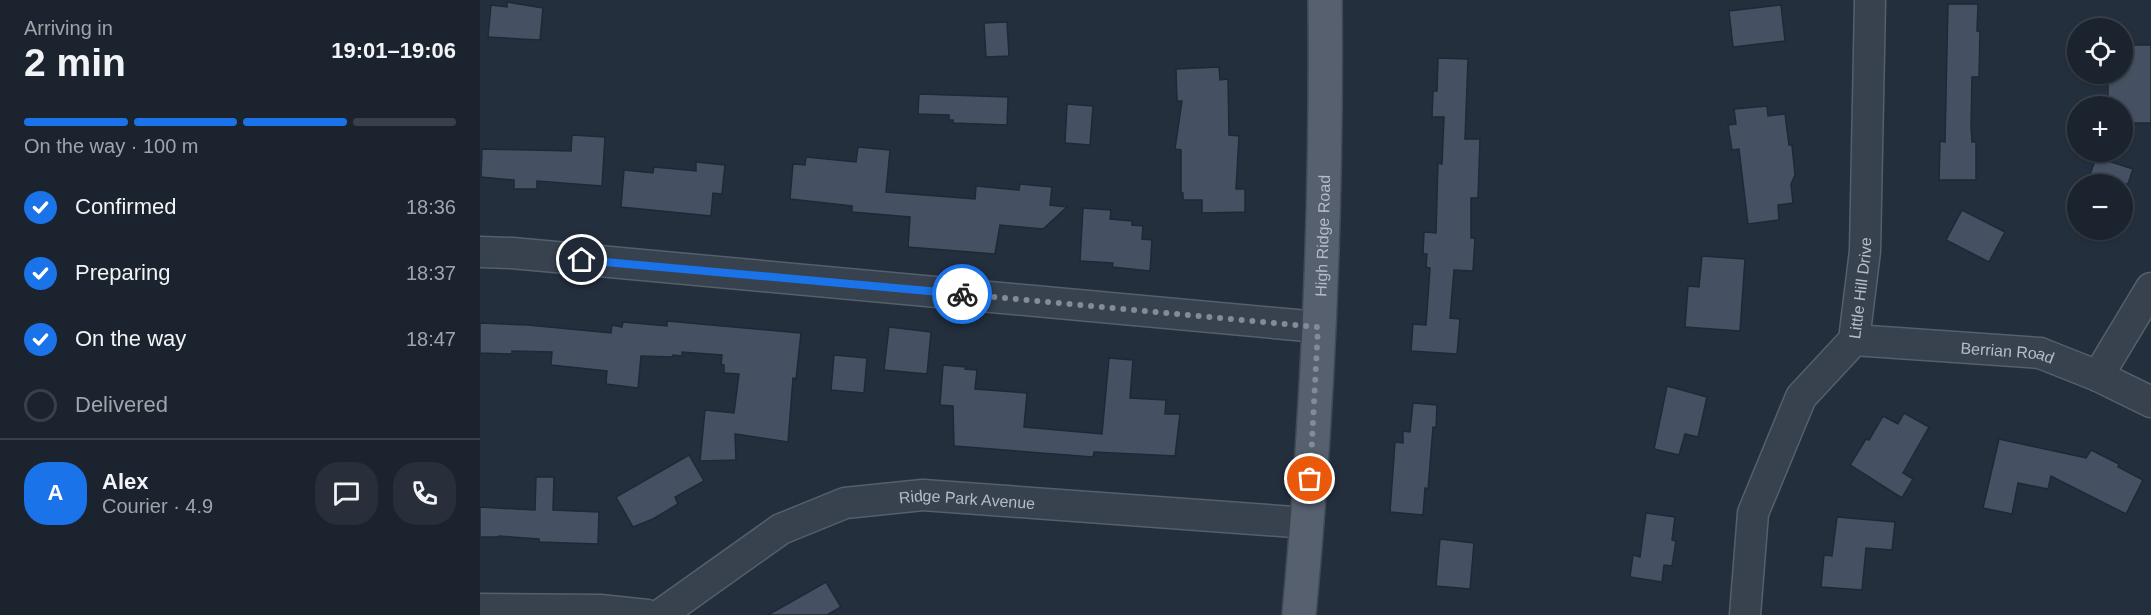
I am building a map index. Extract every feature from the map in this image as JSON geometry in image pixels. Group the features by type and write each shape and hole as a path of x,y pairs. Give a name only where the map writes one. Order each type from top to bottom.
{"main road":[{"name":"High Ridge Road","path":"1299,615 1308,523 1318,327 1326,95 1326,0"}],"street":[{"name":"Little Hill Drive","path":"1745,615 1753,513 1801,397 1854,340 1865,251 1870,0"},
{"path":"480,252 512,253 1318,327"},
{"path":"2098,376 2151,288"},
{"name":"Berrian Road","path":"1854,340 2040,353 2098,376 2151,402"},
{"name":"Ridge Park Avenue","path":"660,615 781,529 844,503 923,495 1308,523"},
{"path":"480,609 600,610 647,615"}],"building":[{"path":"507,2 543,8 540,40 488,37 491,5 507,7"},
{"path":"1948,4 1978,4 1979,77 1972,77 1971,126 1972,142 1976,142 1976,180 1939,180 1940,141 1945,142"},
{"path":"1781,5 1785,41 1733,47 1729,11"},
{"path":"1007,22 1009,56 986,57 984,23"},
{"path":"2133,45 2151,45 2151,123 2133,123 2133,96 2108,96 2108,84 2133,84"},
{"path":"1438,58 1468,59 1465,139 1480,139 1478,198 1471,198 1471,238 1475,238 1473,271 1454,270 1450,318 1460,319 1457,354 1411,351 1413,324 1426,325 1430,268 1426,267 1427,254 1423,254 1424,232 1436,233 1438,163 1442,164 1444,117 1432,117 1433,91 1437,91"},
{"path":"1219,67 1220,80 1228,79 1229,135 1239,136 1236,189 1245,189 1245,212 1202,213 1202,200 1183,200 1183,193 1181,193 1181,150 1175,149 1182,101 1177,101 1176,69"},
{"path":"919,94 1008,97 1007,125 953,123 953,120 949,120 949,115 918,114"},
{"path":"1067,104 1093,106 1090,145 1065,143"},
{"path":"1767,106 1768,116 1785,114 1789,145 1792,145 1795,175 1791,184 1793,203 1778,205 1779,220 1748,224 1739,149 1732,150 1728,125 1736,124 1734,109"},
{"path":"572,135 605,137 602,186 537,181 537,189 514,189 514,180 481,177 482,149 571,151"},
{"path":"858,147 890,150 886,192 975,199 976,186 1019,190 1020,184 1052,187 1050,205 1067,207 1043,229 1000,225 995,254 908,247 910,217 852,212 852,206 790,199 793,164 805,165 806,157 856,162"},
{"path":"696,162 725,165 722,194 713,193 711,216 621,207 624,170 653,173 654,167 696,171"},
{"path":"2094,162 2111,162 2133,169 2131,174 2090,174"},
{"path":"1083,208 1111,210 1110,219 1132,221 1132,225 1143,226 1142,239 1152,240 1150,271 1112,267 1113,263 1080,261"},
{"path":"1962,210 2005,232 1989,262 1946,240"},
{"path":"1702,256 1745,259 1740,331 1685,327 1688,286 1699,287"},
{"path":"667,321 801,333 796,379 793,378 788,442 735,434 736,460 700,461 705,410 734,413 739,374 724,373 724,365 721,364 722,355 682,352 682,356 673,355 673,357 641,356 638,388 606,384 607,371 551,365 552,352 480,353 480,323 611,333 612,325 622,327 623,322 667,326"},
{"path":"889,327 931,332 927,374 884,370"},
{"path":"834,355 867,358 864,393 831,390"},
{"path":"1109,358 1133,360 1130,398 1166,400 1165,414 1180,414 1175,456 1094,452 1093,457 954,446 953,406 940,405 943,365 977,370 975,389 1027,393 1024,427 1102,434"},
{"path":"1667,386 1707,397 1698,437 1685,434 1679,455 1654,449"},
{"path":"1413,403 1437,405 1436,428 1433,427 1428,489 1425,488 1423,515 1390,512 1395,442 1403,443 1403,431 1410,432"},
{"path":"1904,413 1929,427 1903,473 1913,479 1902,498 1850,465 1883,416 1898,424"},
{"path":"1999,439 2086,458 2091,450 2119,464 2118,467 2143,480 2126,514 2051,476 2048,489 2018,483 2012,514 1983,508"},
{"path":"689,455 704,481 675,497 678,504 653,519 633,527 616,497"},
{"path":"536,477 554,477 553,510 599,512 598,544 539,542 539,539 499,536 480,537 480,507 535,510"},
{"path":"1646,513 1675,517 1672,540 1676,541 1672,566 1664,565 1662,582 1630,577 1633,555 1640,557"},
{"path":"1837,517 1895,522 1892,550 1866,548 1862,590 1821,587 1824,555 1832,556"},
{"path":"1440,539 1474,543 1470,589 1436,586"},
{"path":"826,582 841,607 827,615 768,615"}],"way so far":[{"path":"962,294 1318,327 1310,479"}],"route":[{"path":"582,260 962,294"}]}
